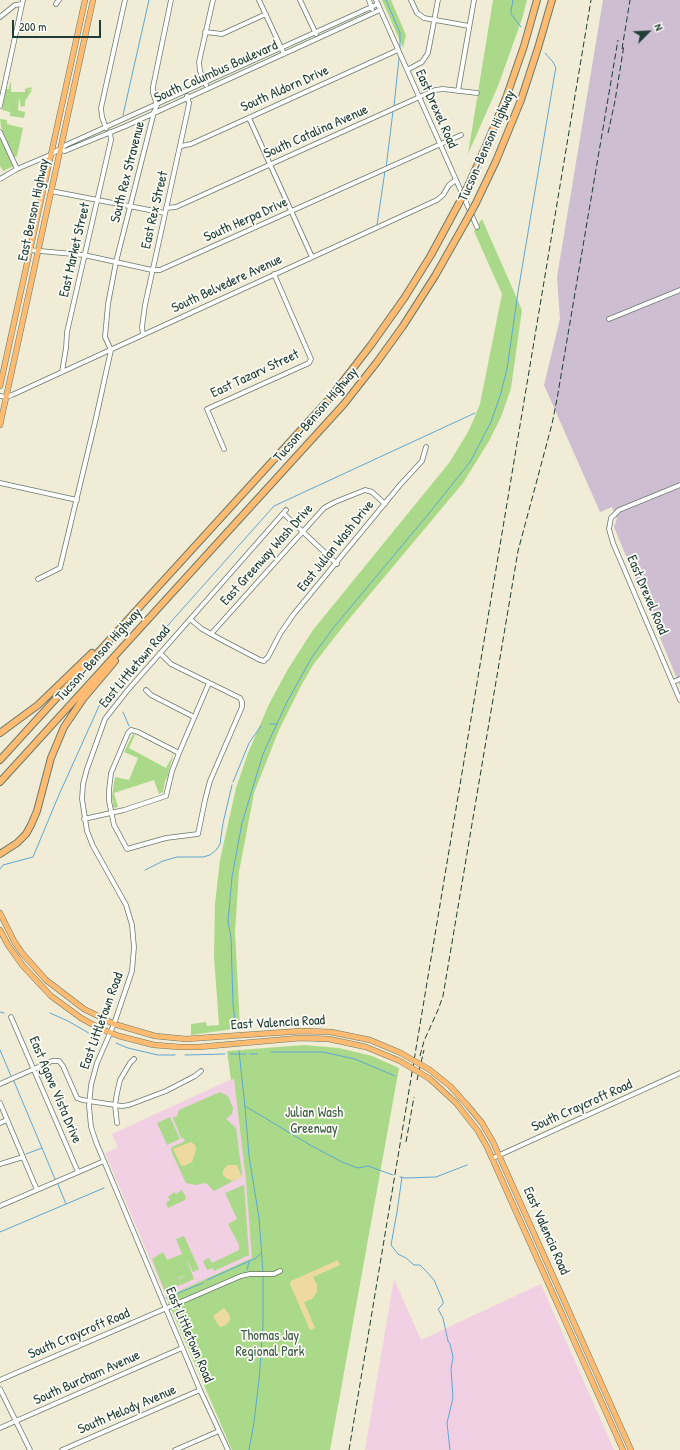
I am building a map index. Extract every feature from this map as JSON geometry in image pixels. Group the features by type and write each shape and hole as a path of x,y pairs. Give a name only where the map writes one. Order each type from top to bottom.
{"highway":[{"name":"Tucson–Benson Highway","path":"0,760 313,417 358,362 405,297 431,255 458,205 485,148 506,98 524,46 537,0"},
{"name":"Tucson–Benson Highway","path":"0,782 333,416 403,326 422,297 465,223 496,161 520,100 538,48 552,0"},
{"path":"0,854 14,845 26,834 31,825 37,812 53,752 64,727 74,711 198,564"},
{"path":"0,733 22,718 44,699 128,619"}],"main road":[{"name":"East Benson Highway","path":"0,386 85,0"},
{"name":"East Benson Highway","path":"0,425 93,0"},
{"name":"East Valencia Road","path":"0,913 14,941 22,953 46,980 84,1009 114,1024 155,1036 186,1039 205,1039 297,1031 331,1032 370,1040 401,1053 430,1070 450,1086 482,1123 500,1155 631,1450"},
{"name":"East Valencia Road","path":"0,930 8,945 23,966 51,996 71,1012 110,1033 132,1040 180,1048 300,1038 329,1039 366,1047 400,1061 430,1079 456,1103 470,1120 493,1158 622,1450"}],"street":[{"path":"106,128 101,115 124,11 124,0"},
{"path":"157,104 153,93 153,87 171,0"},
{"path":"208,88 200,71 199,62 213,0"},
{"path":"259,0 284,54"},
{"path":"300,0 317,38"},
{"path":"369,0 374,13"},
{"path":"411,0 419,15 425,19 469,26"},
{"path":"407,70 427,56 430,49 438,0"},
{"path":"458,91 474,0"},
{"path":"0,17 15,5 22,2"},
{"path":"0,106 22,2"},
{"name":"South Columbus Boulevard","path":"1,177 50,155 60,150 64,146 372,7 377,2"},
{"name":"East Drexel Road","path":"377,2 477,227"},
{"name":"South Columbus Boulevard","path":"60,150 65,150 110,132 380,10"},
{"path":"205,32 222,34 266,14"},
{"name":"South Aldorn Drive","path":"180,146 191,144 398,50"},
{"path":"0,77 6,79"},
{"name":"South Catalina Avenue","path":"51,191 130,207 166,211 438,89 477,93"},
{"path":"185,92 188,97"},
{"name":"East Rex Street","path":"143,334 142,327 144,308 188,109 188,97"},
{"name":"South Rex Stravenue","path":"110,350 105,337 108,304 116,262 157,104"},
{"path":"250,118 312,257"},
{"path":"0,132 17,169"},
{"name":"East Market Street","path":"62,372 67,343 67,332 111,140 110,132"},
{"name":"South Herpa Drive","path":"30,250 84,255 152,270 163,269 461,135"},
{"name":"South Belvedere Avenue","path":"6,398 437,200 443,195 449,185 456,180"},
{"name":"East Tazarv Street","path":"224,449 206,409 308,362 311,359 274,274"},
{"path":"609,319 680,290"},
{"path":"38,579 60,568 77,500 110,350"},
{"path":"0,396 6,398"},
{"name":"East Julian Wash Drive","path":"211,634 264,661 268,657 280,634 293,615 422,461 426,448"},
{"path":"0,483 77,500"},
{"name":"East Drexel Road","path":"680,484 622,508 614,514 610,520 609,529 613,542 680,700"},
{"name":"East Greenway Wash Drive","path":"211,634 324,508 365,490 372,492 385,504"},
{"name":"East Littletown Road","path":"228,1450 182,1348 91,1127 89,1101 94,1074 114,1024 132,971 134,947 133,931 126,905 93,846 87,831 82,799 83,784 91,755 105,719 127,691 285,512 302,531"},
{"path":"302,531 337,564"},
{"path":"190,619 211,634"},
{"path":"160,653 171,664 240,698 242,707 211,777 204,800 198,834 166,838 127,849 114,825 111,813 109,790 111,773 128,733 131,730 138,732 179,753"},
{"path":"673,682 680,679"},
{"path":"84,819 124,810 166,796 172,771 209,683"},
{"path":"146,690 151,695 194,717"},
{"name":"East Agave Vista Drive","path":"11,1017 78,1172"},
{"path":"117,1123 115,1105 120,1080 130,1062 134,1059"},
{"path":"0,1084 52,1061 60,1062 77,1098 122,1106 141,1101 166,1091 195,1076 201,1070"},
{"name":"South Craycroft Road","path":"493,1158 680,1073"},
{"path":"0,1103 37,1190"},
{"path":"0,1123 7,1120"},
{"path":"0,1164 23,1157"},
{"path":"0,1206 104,1161"},
{"name":"South Craycroft Road","path":"0,1380 241,1276 274,1274 280,1271"},
{"name":"South Burcham Avenue","path":"0,1428 182,1348"},
{"path":"0,1389 30,1450"},
{"name":"South Melody Avenue","path":"62,1450 200,1390"},
{"path":"175,1450 219,1431"}],"shaded area":[{"path":"603,0 680,0 680,686 614,527 617,519 612,507 600,512 544,385 560,319 557,277"},
{"path":"234,1078 253,1258 166,1297 105,1153 118,1148 112,1134"},
{"path":"394,1279 421,1340 541,1284 614,1450 365,1450"}],"green space":[{"path":"382,0 391,0 406,35 403,48"},
{"path":"493,0 527,0 522,19 498,86 468,154"},
{"path":"10,82 11,92 25,92 25,89 31,87 32,89 27,91 32,90 25,101 25,106 21,107 19,98 18,110 25,112 24,118 10,116 10,112 2,110 6,89 9,89"},
{"path":"0,119 7,120 7,124 23,128 17,156 14,157 1,127"},
{"path":"0,138 14,166 3,171 0,166"},
{"path":"482,219 522,310 511,388 501,417 489,441 463,483 345,624 313,665 301,686 279,730 254,793 239,872 235,932 240,1028 191,1035 191,1024 206,1022 207,1026 219,1025 214,956 215,904 220,860 236,788 248,753 269,704 288,669 313,630 449,463 468,432 480,404 502,294 474,231"},
{"path":"133,734 135,735 129,748 166,768 173,755 169,773 165,781 163,792 159,794 154,780 114,793 118,807 115,808 113,807 112,796 115,777 129,780 138,758 124,752"},
{"path":"304,1045 339,1048 372,1056 399,1068 330,1450 232,1450 166,1297 252,1258 246,1181 234,1079 231,1080 227,1051"},
{"path":"220,1092 228,1096 233,1108 232,1114 226,1119 236,1128 242,1174 241,1177 214,1191 206,1183 195,1185 186,1183 171,1151 172,1147 185,1141 181,1138 173,1118 177,1116 179,1110"},
{"path":"170,1117 180,1139 167,1145 157,1123"},
{"path":"244,1185 249,1255 214,1271 213,1268 207,1270 203,1261 209,1258 212,1263 239,1250 239,1245 228,1224 237,1219 225,1193"},
{"path":"182,1190 186,1197 185,1200 168,1208 166,1203 170,1200 168,1197 174,1192 176,1194"},
{"path":"184,1236 199,1269 193,1272 186,1258 194,1279 181,1285 177,1286 176,1284 168,1288 169,1290 165,1292 152,1259 163,1252 167,1260 182,1254 176,1239"}],"sand":[{"path":"191,1142 195,1145 196,1149 192,1162 184,1166 181,1165 173,1149"},
{"path":"227,1165 237,1165 241,1177 233,1181 226,1178 223,1175 223,1171"},
{"path":"338,1260 340,1265 313,1277 317,1285 317,1292 312,1299 304,1302 315,1328 310,1330 290,1284 291,1281"},
{"path":"224,1308 229,1314 230,1320 226,1325 220,1327 214,1318 214,1315"}],"waterway":[{"path":"123,115 149,0"},
{"path":"386,0 400,33 400,49"},
{"path":"513,0 511,14 521,27"},
{"path":"236,1030 233,1004 231,938 228,921 232,877 242,823 263,754 287,702 312,657 334,627 470,462 491,422 500,396 507,369 518,292 556,68 545,53"},
{"path":"394,106 399,58"},
{"path":"386,168 393,111"},
{"path":"377,225 385,171"},
{"path":"0,869 3,865 33,857 99,706 113,687 274,506 475,413"},
{"path":"123,712 129,726"},
{"path":"270,724 277,724"},
{"path":"233,782 249,743 261,726"},
{"path":"145,870 163,861 177,857 203,857 210,855 217,849 220,844 223,823 232,785"},
{"path":"0,1012 4,1013"},
{"path":"50,1013 68,1021 99,1039"},
{"path":"116,1043 128,1048 158,1055 175,1055"},
{"path":"0,1050 11,1076"},
{"path":"239,1051 249,1156 259,1218 263,1272"},
{"path":"271,1052 323,1052 355,1059 395,1076"},
{"path":"185,1055 225,1054"},
{"path":"230,1054 246,1054"},
{"path":"250,1054 257,1054"},
{"path":"13,1079 55,1179"},
{"path":"245,1106 310,1145 344,1163 358,1168 368,1166 393,1175"},
{"path":"26,1154 42,1148"},
{"path":"400,1177 436,1177 467,1165"},
{"path":"402,1177 391,1245 398,1254 406,1258 414,1265 420,1265 425,1270 434,1280 443,1301 443,1304 438,1309 443,1318 453,1357 451,1369 453,1398 447,1423 450,1450"},
{"path":"57,1182 66,1204"},
{"path":"0,1232 104,1188"},
{"path":"207,1280 256,1258 261,1253"},
{"path":"247,1270 249,1262"},
{"path":"249,1450 259,1380 263,1325 263,1275"},
{"path":"166,1298 203,1283"}],"railway":[{"path":"349,1450 591,0"},
{"path":"622,49 630,0"},
{"path":"420,1056 424,1041 443,996 518,551 552,424 557,399 618,40"},
{"path":"608,133 624,45"},
{"path":"417,1080 424,1050"},
{"path":"406,1142 414,1097"}],"park label":[{"name":"Julian Wash Greenway","path":"314,1122"},
{"name":"Thomas Jay Regional Park","path":"270,1344"}]}
